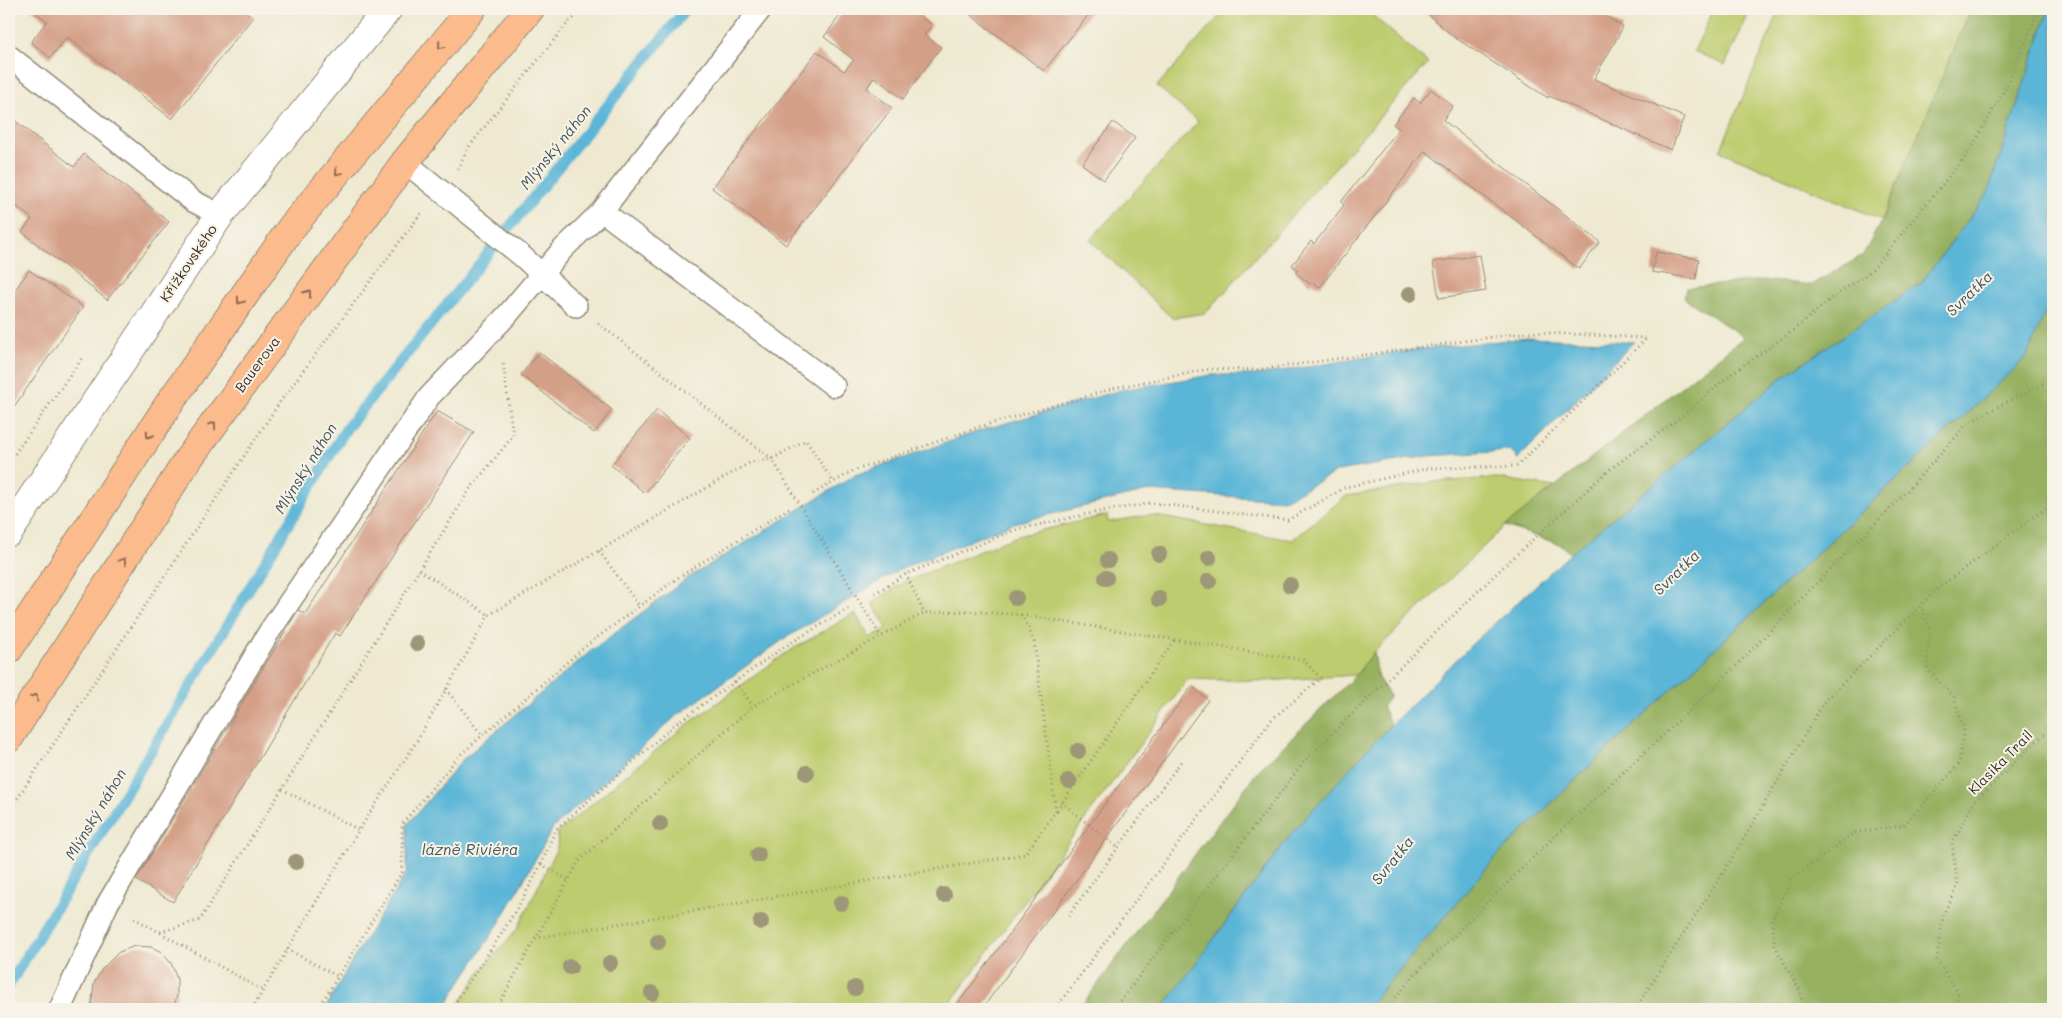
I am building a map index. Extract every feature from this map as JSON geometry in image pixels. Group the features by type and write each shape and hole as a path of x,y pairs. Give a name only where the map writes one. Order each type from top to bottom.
{"highway":[{"path":"9,650 171,401 291,228 472,9"},
{"name":"Bauerova","path":"9,738 189,458 405,162 530,9"}],"street":[{"name":"Křížkovského","path":"9,532 220,215 388,9"}],"lane":[{"path":"60,1009 108,903 268,632 429,397 542,275 563,249 602,211 761,9"},
{"path":"9,56 193,201 220,215"},
{"path":"405,162 474,219 523,256 576,306"},
{"path":"602,211 834,386"}],"path":[{"path":"9,811 280,402 419,215 447,195 468,148 565,26 584,9"},
{"path":"1114,1009 1307,758 1502,567 1609,470 1681,416 1731,374 1790,333 1832,298 1871,271 1970,151 2008,83 2039,9"},
{"path":"576,306 772,459 880,635"},
{"path":"813,494 853,471 980,426 1119,387 1210,369 1257,370 1529,332 1647,338 1517,466 1491,465 1430,468 1346,486 1288,520 1153,504 1102,511 1015,530 906,574 872,595"},
{"path":"160,932 200,920 470,489 512,436 503,360"},
{"path":"1386,1009 1414,975 1546,845 1673,728 1905,494 1969,422 2053,378"},
{"path":"252,1009 358,830 415,744 489,615 751,462 772,459 806,440 833,482"},
{"path":"1635,1009 1730,862 1824,702 1938,588 2053,503"},
{"path":"318,1009 402,872 402,824 460,755 587,646 679,577 789,508"},
{"path":"599,551 640,607"},
{"path":"419,570 489,615"},
{"path":"906,574 924,613"},
{"path":"1803,1009 1800,991 1775,946 1772,920 1791,880 1853,833 1904,825 1959,764 1964,730 1954,698 1927,670 1930,630 1921,605"},
{"path":"451,1009 510,921 541,864 555,830 678,722 784,647 849,608"},
{"path":"496,1009 579,861 753,706 880,635 924,613 967,611 1020,615 1175,638 1303,660 1321,678 1271,720 1055,1009"},
{"path":"1020,615 1029,628 1034,642 1056,811"},
{"path":"535,938 1025,854 1175,638"},
{"path":"735,682 753,706"},
{"path":"446,690 482,735"},
{"name":"Klasika Trail","path":"1956,1009 1958,994 1937,960 1943,915 1958,886 1952,843 1974,802 2043,735 2053,733"},
{"path":"1068,916 1183,759"},
{"path":"282,789 358,830"},
{"path":"1061,802 1118,848"},
{"path":"541,864 568,880"},
{"path":"108,903 264,991"},
{"path":"286,949 337,976"}],"green space":[{"path":"1226,9 1365,9 1428,63 1206,313 1172,318 1090,240 1198,122 1157,86"},
{"path":"1714,9 1751,9 1725,65 1694,51"},
{"path":"1780,9 1971,9 1882,220 1720,151"},
{"path":"1971,9 2049,9 1987,195 1921,283 1780,379 1570,554 1562,545 1505,526 1744,337 1684,298 1687,288 1762,280 1812,285 1863,255 1882,220"},
{"path":"2053,294 2053,1009 1366,1009 1497,856 1596,760 2026,358"},
{"path":"1497,478 1555,487 1505,526 1374,652 1356,675 1265,681 1188,679 946,1009 456,1009 482,969 518,928 557,848 558,832 684,727 786,653 855,613 870,638 887,628 872,603 904,582 1017,536 1107,515 1108,522 1150,515 1292,540 1346,496 1434,482"},
{"path":"1374,652 1378,678 1390,696 1382,707 1391,724 1291,834 1162,1009 1079,1009 1257,772 1356,675"}],"water":[{"name":"Svratka","path":"2049,9 2053,9 2053,294 2026,358 1596,760 1497,856 1366,1009 1162,1009 1291,834 1371,745 1469,647 1570,554 1780,379 1921,283 1987,195"},
{"name":"lázně Riviéra","path":"1527,338 1634,342 1518,459 1510,451 1428,456 1338,471 1284,500 1148,491 1014,523 900,569 784,639 675,717 553,828 503,917 443,1009 325,1009 350,964 407,872 407,825 463,759 592,650 688,578 855,475 982,430 1121,390 1212,375 1257,375 1405,351"}],"building":[{"path":"31,9 242,9 253,17 172,119 67,37 50,58 31,42 47,21"},
{"path":"845,9 892,9 896,12 899,9 911,9 932,25 924,35 941,47 903,99 874,77 867,88 892,108 786,245 712,188 817,51 844,71 854,60 824,37"},
{"path":"963,9 1093,9 1044,71"},
{"path":"1422,9 1594,9 1623,27 1594,79 1684,117 1671,150 1549,96 1548,98 1454,37"},
{"path":"1431,89 1453,106 1443,120 1600,242 1579,269 1425,151 1320,287 1312,282 1310,284 1296,273 1298,270 1292,265 1311,241 1314,244 1344,205 1341,202 1399,129 1393,124 1414,98 1420,103"},
{"path":"9,116 74,167 84,154 169,222 107,300 22,232 32,219 9,200"},
{"path":"1113,122 1135,138 1104,180 1082,164"},
{"path":"1656,252 1699,259 1696,279 1652,272"},
{"path":"1480,255 1486,291 1439,298 1433,262"},
{"path":"29,270 83,307 9,414 9,299"},
{"path":"539,352 612,410 594,433 521,375"},
{"path":"657,410 690,438 645,493 611,465"},
{"path":"437,411 474,432 340,636 335,633 173,902 136,880 298,610 305,614"},
{"path":"1192,686 1208,700 982,1009 954,1009"},
{"path":"135,946 151,947 160,951 171,963 177,979 177,996 173,1009 91,1009 94,983 102,969 119,952"}],"waterway":[{"name":"Mlýnský náhon","path":"9,985 346,429 686,9"}]}
